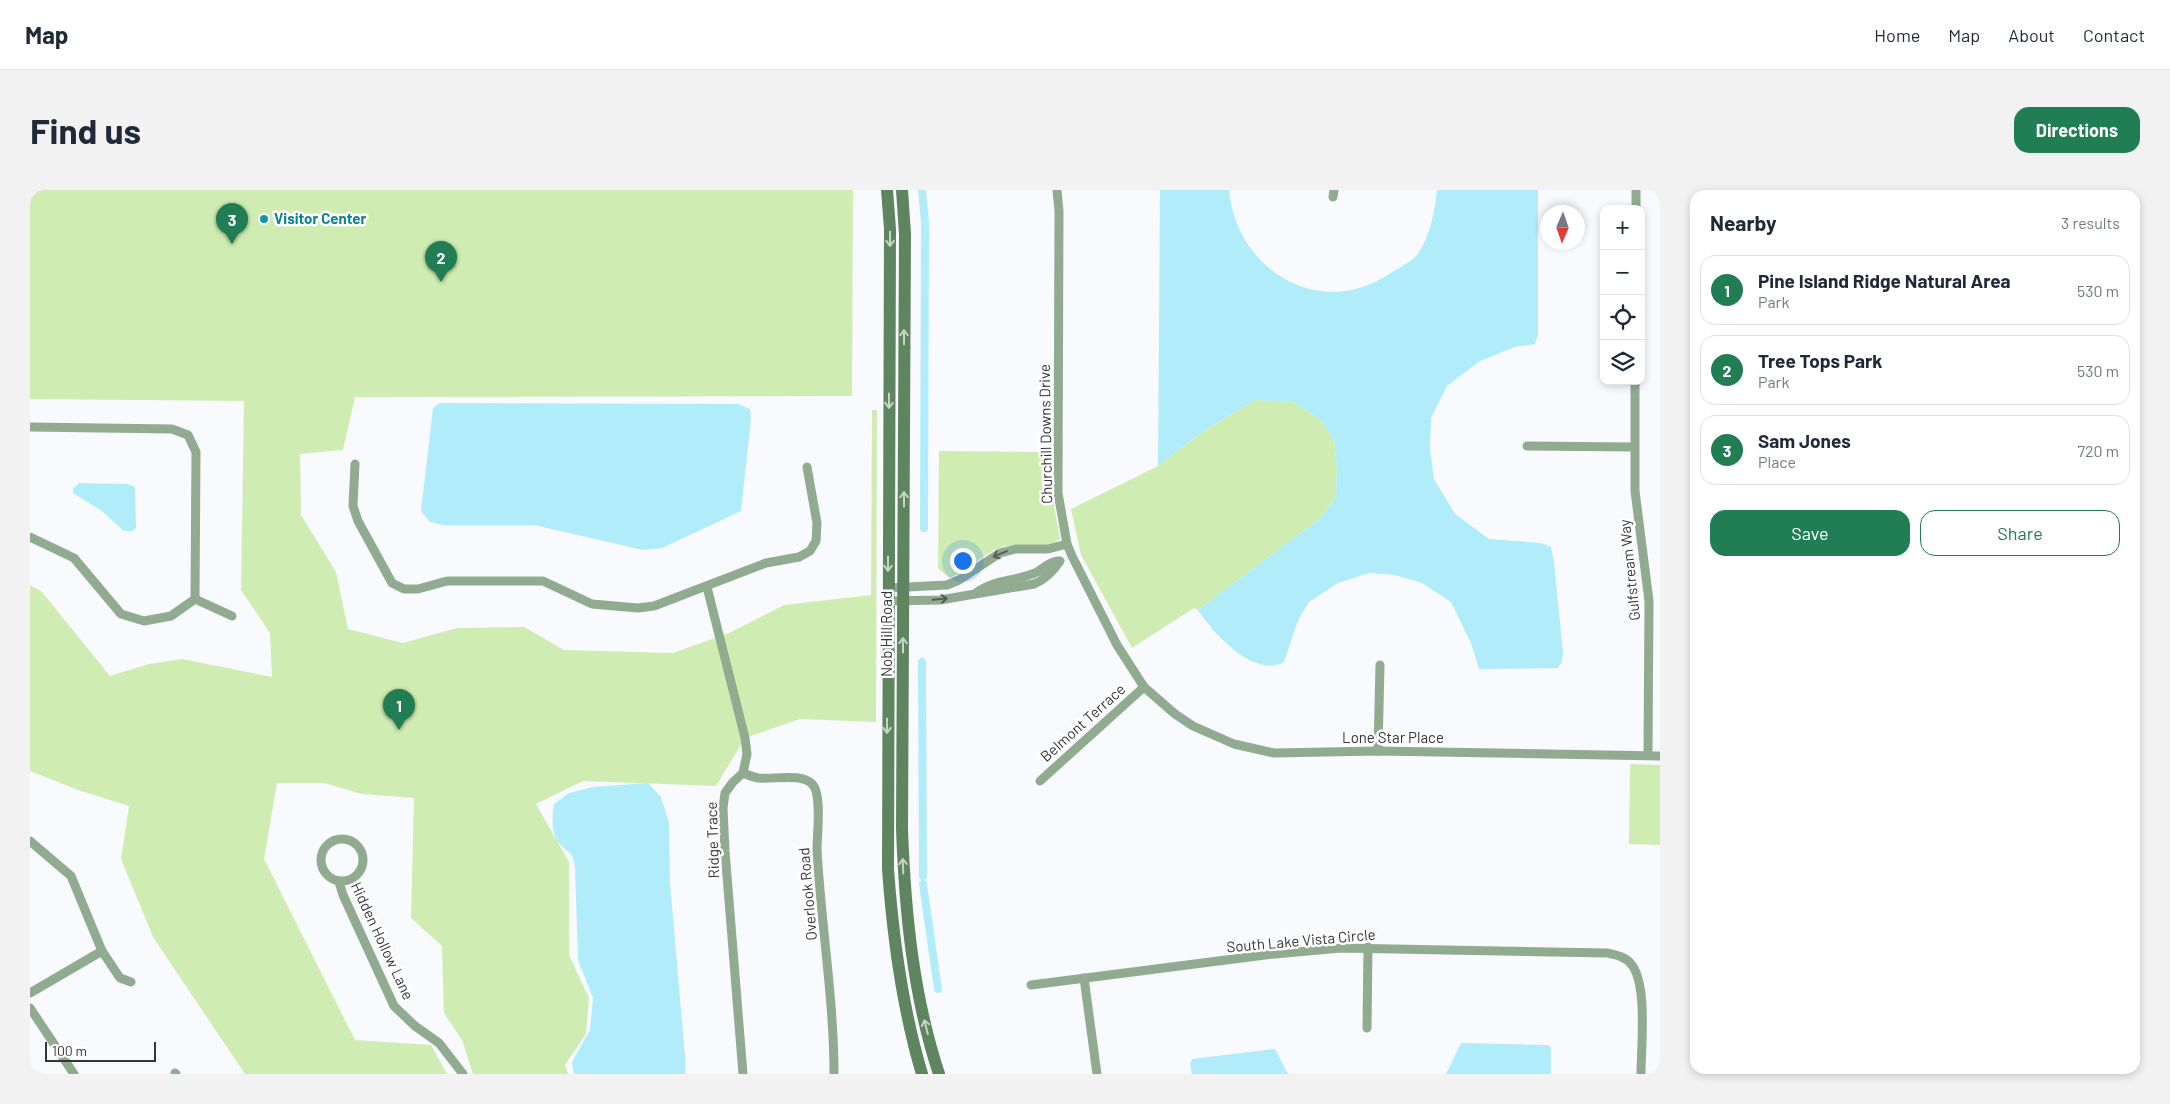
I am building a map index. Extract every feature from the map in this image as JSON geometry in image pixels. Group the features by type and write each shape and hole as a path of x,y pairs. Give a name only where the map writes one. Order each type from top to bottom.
{"main road":[{"name":"Nob Hill Road","path":"887,190 890,229 888,860 892,932 901,986 922,1074"},
{"name":"Nob Hill Road","path":"902,190 904,234 902,829 904,886 916,982 939,1074"}],"street":[{"name":"Churchill Downs Drive","path":"1057,190 1059,211 1058,493 1067,544 1072,556 1118,644 1144,687"},
{"path":"1636,190 1636,205"},
{"name":"Gulfstream Way","path":"1635,385 1634,447 1639,532 1649,601 1648,756"},
{"path":"30,427 172,428 188,435 196,452 195,599"},
{"path":"1527,446 1634,447"},
{"path":"355,464 353,506 358,521 392,582 404,589 418,589 447,582 543,581 592,604 638,608 654,606 707,588 766,563 799,557 810,552 816,541 816,523 806,467"},
{"path":"30,537 74,558 121,614 144,621 171,616 195,599"},
{"path":"904,594 947,585 960,580 1000,552 1016,549 1048,549 1067,544"},
{"path":"888,594 904,594 940,600 1034,584 1044,580 1047,569 1040,557 1030,549"},
{"path":"1047,569 1057,566 1060,561 1072,556"},
{"path":"707,588 745,738 747,754 743,773"},
{"path":"195,599 232,616"},
{"path":"1378,751 1380,665"},
{"name":"Lone Star Place","path":"1144,687 1175,714 1193,726 1234,744 1274,753 1378,751 1660,756"},
{"name":"Belmont Terrace","path":"1040,781 1144,687"},
{"name":"Ridge Trace","path":"743,773 725,793 724,808 725,851 743,1074"},
{"name":"Overlook Road","path":"743,773 757,778 797,779 807,781 814,786 817,796 817,848 833,1012 834,1074"},
{"name":"Hidden Hollow Lane","path":"339,882 355,878 363,865 362,851 357,844 344,838 329,843 322,851 320,858 323,871 339,882 343,895 394,1006 415,1026 440,1043 463,1074"},
{"path":"30,841 71,876 102,951 120,978 131,982"},
{"path":"1367,1028 1368,947"},
{"name":"South Lake Vista Circle","path":"1032,985 1265,955 1368,947 1608,953 1622,957 1631,964 1639,977 1641,993 1641,1074"},
{"path":"30,993 102,951"},
{"path":"1084,978 1097,1074"},
{"path":"30,1008 74,1074"}],"green space":[{"path":"30,190 853,190 852,396 355,397 343,450 300,454 301,515 336,572 348,629 403,643 457,628 524,627 564,650 673,653 729,633 784,605 871,595 872,410 877,410 876,722 800,719 745,738 716,786 583,781 536,804 569,862 569,955 589,998 586,1034 565,1065 568,1074 473,1074 462,1040 444,1013 442,946 411,918 414,798 362,794 324,783 277,783 264,859 355,1040 431,1045 447,1074 245,1074 153,937 121,859 129,806 78,790 30,771 30,585 42,592 110,676 149,664 182,659 272,677 270,633 241,590 244,401 30,399"},
{"path":"1255,400 1293,402 1322,421 1334,440 1337,468 1336,497 1322,517 1198,610 1194,608 1132,648 1081,555 1071,509 1158,466 1201,433"},
{"path":"939,451 1052,452 1054,506 1060,538 1055,543 1049,545 1014,545 999,548 949,578 938,568"},
{"path":"1630,764 1660,765 1660,845 1629,844"}],"water":[{"path":"1160,190 1229,190 1235,218 1247,243 1264,264 1285,279 1309,289 1335,292 1362,287 1408,263 1417,255 1429,232 1437,190 1538,190 1538,334 1535,344 1515,347 1480,361 1447,386 1431,418 1430,449 1434,479 1455,514 1489,539 1541,543 1551,547 1563,652 1562,662 1558,668 1479,669 1471,643 1451,602 1422,583 1395,575 1369,573 1338,583 1309,602 1298,620 1284,662 1272,666 1247,659 1223,641 1213,630 1198,610 1322,517 1336,497 1337,468 1334,440 1322,421 1293,402 1255,400 1201,433 1158,466"},
{"path":"440,403 738,404 750,409 751,419 741,511 662,548 643,550 534,525 442,525 430,522 421,511 433,408"},
{"path":"79,483 128,484 135,487 136,528 132,531 124,531 102,511 73,493 73,489"},
{"path":"648,783 661,797 669,823 670,883 685,1074 574,1074 572,1062 590,1030 593,998 578,960 574,861 571,854 558,842 554,834 554,804 569,793 593,787"},
{"path":"1461,1043 1549,1045 1551,1049 1551,1074 1446,1074"},
{"path":"1275,1049 1288,1074 1192,1074 1190,1064 1192,1059"}],"waterway":[{"path":"922,190 925,222 924,528"},
{"path":"922,662 923,876"},
{"path":"923,884 938,989"}],"place":[{"name":"Visitor Center","path":"264,219"},
{"name":"Sam Jones","path":"232,244"},
{"name":"Tree Tops Park","path":"441,282"},
{"name":"Pine Island Ridge Natural Area","path":"399,730"}]}
